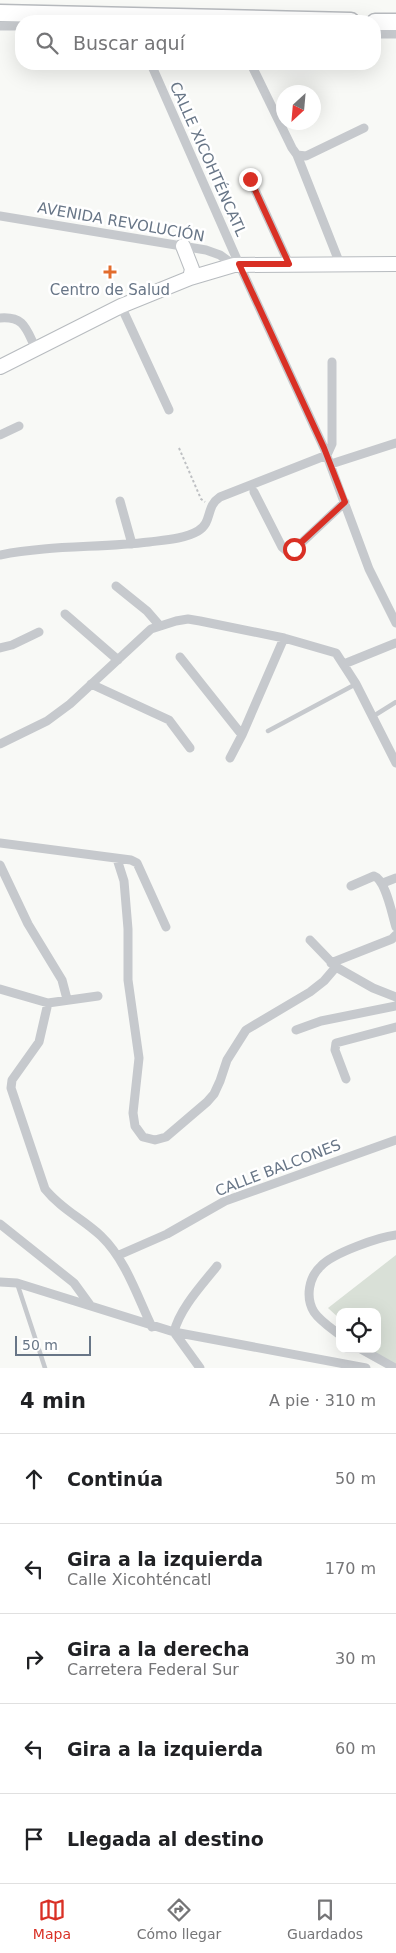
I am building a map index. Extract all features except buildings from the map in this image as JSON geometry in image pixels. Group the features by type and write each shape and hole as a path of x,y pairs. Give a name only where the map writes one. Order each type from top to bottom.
{"highway":[{"path":"0,13 88,15"},
{"path":"381,22 396,22"}],"main road":[{"path":"183,246 192,269 190,278"},
{"path":"0,367 121,306 190,278 237,265 396,264"}],"street":[{"path":"0,26 15,26"},
{"path":"381,34 396,34"},
{"name":"CALLE XICOHTÉNCATL","path":"154,70 237,265 329,460 369,569 396,623"},
{"path":"254,70 292,148 298,155 340,264"},
{"path":"298,155 306,156 364,128"},
{"path":"250,179 289,264"},
{"name":"AVENIDA REVOLUCIÓN","path":"0,216 206,250 220,255 237,265"},
{"path":"121,306 169,410"},
{"path":"0,318 12,317 24,324 36,349"},
{"path":"329,460 332,444 332,362"},
{"path":"0,435 19,426"},
{"path":"0,555 24,550 132,544 188,535 199,530 206,523 210,506 220,497 329,460 396,443"},
{"path":"254,492 282,547 288,552 297,547 345,502"},
{"path":"120,502 132,544"},
{"path":"116,586 147,611 160,626"},
{"path":"65,614 118,660"},
{"path":"0,744 47,721 70,704 151,629 188,620 284,638 333,651 339,656 356,684 396,763"},
{"path":"0,648 12,645 39,632"},
{"path":"230,758 242,735 284,638"},
{"path":"344,664 396,643"},
{"path":"180,656 242,735"},
{"path":"91,684 169,720 190,748"},
{"path":"0,843 137,863 166,927"},
{"path":"117,859 124,881 128,929 128,980 139,1058 133,1114 135,1126 143,1137 155,1140 166,1137 207,1102 214,1094 227,1060 246,1030 310,992 324,981 334,965 392,939 396,935"},
{"path":"0,865 28,924 62,980 67,999"},
{"path":"351,886 374,876 378,877 383,883 396,927"},
{"path":"383,883 396,878"},
{"path":"310,940 334,965 373,988 396,997"},
{"path":"0,989 48,1002 98,996"},
{"path":"48,1002 39,1042 16,1073 11,1088 45,1189 54,1201 100,1235 119,1255 152,1327"},
{"path":"296,1030 320,1021 396,1006"},
{"path":"346,1079 335,1050 336,1043 396,1027"},
{"name":"CALLE BALCONES","path":"119,1255 167,1234 225,1201 396,1140"},
{"path":"0,1224 74,1284 90,1305"},
{"path":"336,1332 314,1311 309,1290 310,1282 322,1264 354,1247 396,1235"},
{"path":"200,1368 174,1332 183,1312 218,1266"},
{"path":"0,1282 17,1284 90,1305 152,1327 366,1368"},
{"path":"368,1353 395,1368"}],"lane":[{"path":"268,731 356,684"},
{"path":"372,717 396,702"},
{"path":"17,1284 45,1368"}],"path":[{"path":"179,448 201,500 210,506"}],"shaded area":[{"path":"396,1255 396,1368 391,1368 376,1353 381,1353 381,1308 336,1308 336,1315 328,1308"}],"place":[{"name":"Centro de Salud","path":"110,272"}],"route":[{"path":"250,179 289,264 239,264 324,448 345,502 294,549"}]}
